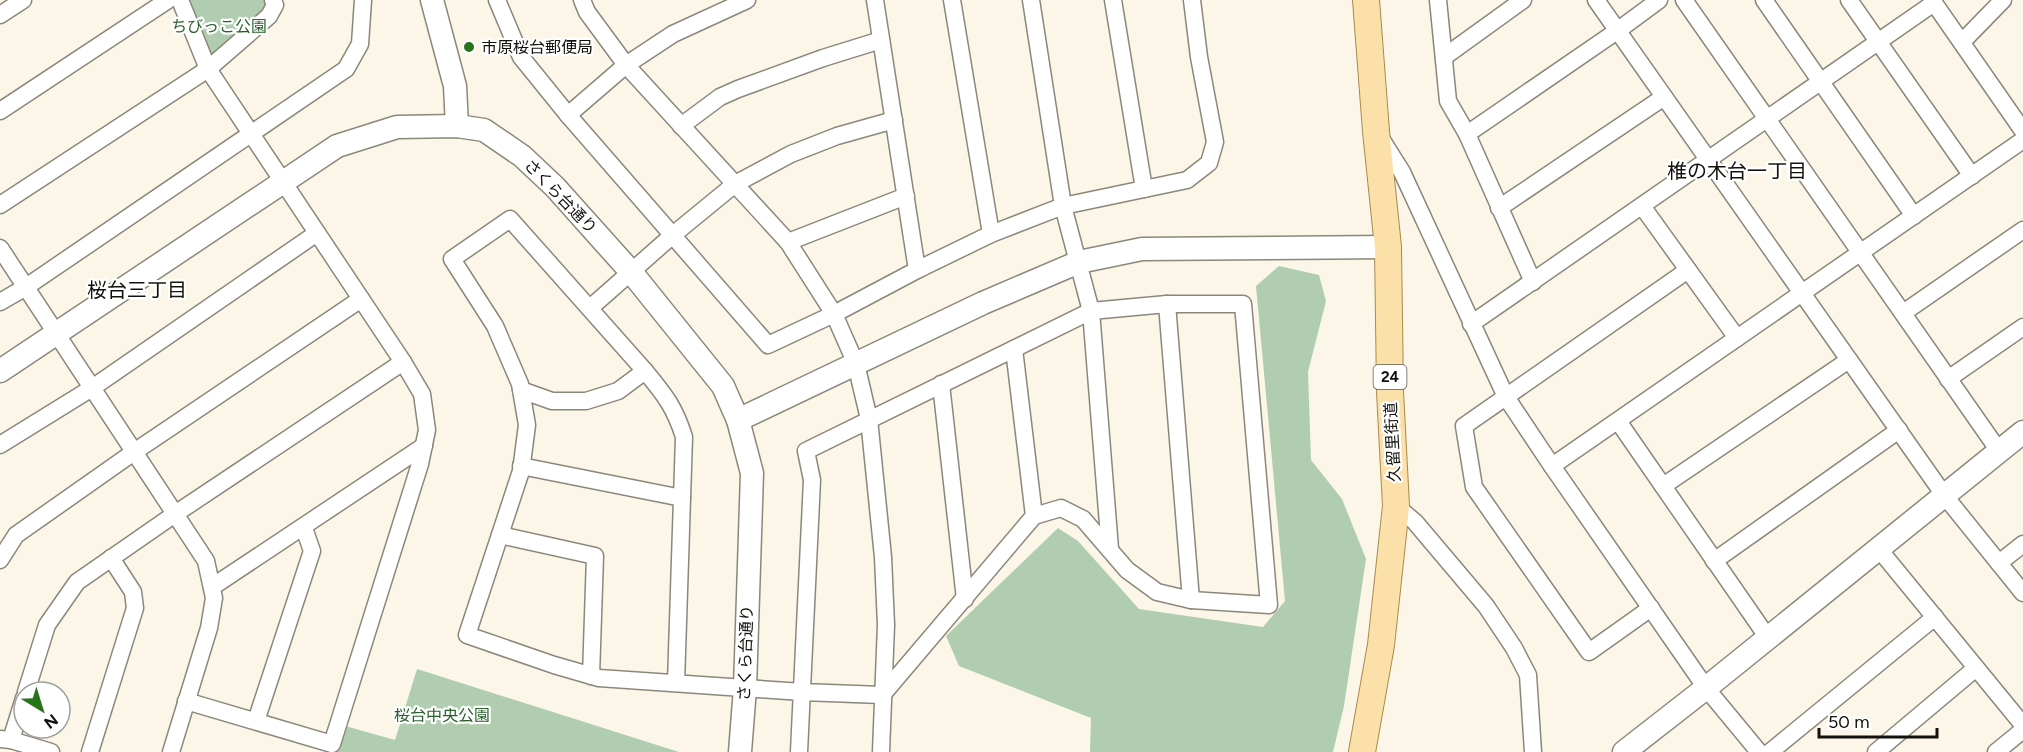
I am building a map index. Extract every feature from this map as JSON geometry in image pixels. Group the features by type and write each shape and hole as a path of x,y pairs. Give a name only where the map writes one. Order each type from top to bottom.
{"main road":[{"name":"久留里街道","path":"1354,0 1376,131"},
{"name":"久留里街道","path":"1362,752 1382,645 1396,507 1390,392 1388,247 1366,0"}],"street":[{"path":"0,15 23,0"},
{"path":"0,111 168,0"},
{"path":"180,0 208,69 422,394 427,430 420,464 332,744 186,701"},
{"path":"0,205 208,69 269,16 275,5 273,0"},
{"path":"0,302 26,287 346,69 360,44 363,0"},
{"path":"432,0 455,86 456,126"},
{"path":"497,0 521,57 568,115 674,234 768,345 991,234 1063,206 1187,180 1209,163 1215,142 1199,57 1192,0"},
{"path":"582,0 587,12 626,65 788,242 834,314 856,364 869,419 883,557 886,625 881,752"},
{"path":"568,115 626,65 673,34 747,0"},
{"path":"874,0 917,270"},
{"path":"952,0 991,234"},
{"path":"1031,0 1063,206 1091,311 1110,549"},
{"path":"1113,0 1144,189"},
{"path":"1438,0 1448,101 1467,134 1533,282"},
{"path":"1444,57 1523,0"},
{"path":"1596,0 1944,495 2023,593"},
{"path":"1467,134 1659,0"},
{"path":"1684,0 1999,451"},
{"path":"1764,0 1914,216"},
{"path":"1849,0 1972,176"},
{"path":"1962,42 2002,0"},
{"path":"1471,324 1821,82 1933,1 2023,130"},
{"path":"681,126 720,97 738,89 881,40"},
{"path":"1499,208 1664,97"},
{"path":"590,308 735,184 791,154 837,136 894,120"},
{"name":"さくら台通り","path":"0,371 337,146 397,127 456,126 484,130 522,156 555,187 632,273 723,386 738,420 752,473 745,688 740,752"},
{"path":"1376,131 1402,172 1506,397 1706,688 1759,752"},
{"path":"1552,466 2023,140"},
{"path":"788,242 906,196"},
{"path":"1642,206 1737,338"},
{"path":"676,683 684,437 676,412 645,371 510,219 452,259 495,326 520,384 527,425 521,466 467,636 599,678 802,692 882,695"},
{"path":"1902,313 2023,230"},
{"path":"0,445 92,388 317,233"},
{"path":"738,420 983,303 1079,262 1142,249 1388,247"},
{"path":"0,248 206,561 214,598 209,628 171,752"},
{"path":"1651,609 1589,652 1474,487 1464,426 1688,270"},
{"path":"0,560 16,535 134,452 361,299"},
{"path":"1167,304 1191,600"},
{"path":"799,752 812,480 806,451 1091,311 1167,304 1244,304 1269,605 1191,600 1157,592 1127,570 1083,519 1061,508 1034,516 882,695"},
{"path":"1948,379 2023,327"},
{"path":"1014,349 1034,516"},
{"path":"1663,486 1849,360"},
{"path":"30,680 47,625 77,582 403,362"},
{"path":"520,390 552,401 586,401 618,391 645,371"},
{"path":"941,384 965,599"},
{"path":"1618,421 1768,638"},
{"path":"1714,561 1899,430"},
{"path":"1624,752 2023,432"},
{"path":"212,587 304,528 424,446"},
{"path":"521,466 682,498"},
{"path":"1396,507 1415,522 1479,598 1514,648 1528,675 1533,752"},
{"path":"256,721 312,551 304,528"},
{"path":"500,535 595,556 591,676"},
{"path":"1999,563 2023,544"},
{"path":"1878,548 2023,728 1996,752"},
{"path":"90,752 135,608 133,592 111,558"},
{"path":"1770,752 1935,617"},
{"path":"1876,752 1976,668"},
{"path":"12,724 5,739 51,752"}],"green space":[{"name":"ちびっこ公園","path":"182,0 273,0 208,69"},
{"path":"1279,266 1319,275 1326,301 1308,372 1311,460 1342,499 1366,559 1344,706 1333,752 1090,752 1091,718 959,666 946,636 1058,528 1078,541 1139,609 1263,627 1285,601 1256,286"},
{"name":"桜台中央公園","path":"417,669 679,752 330,752 338,724 395,740"}],"place":[{"name":"市原桜台郵便局","path":"469,47"}],"district":[{"name":"椎の木台一丁目","path":"1737,171"},
{"name":"桜台三丁目","path":"137,290"}]}
